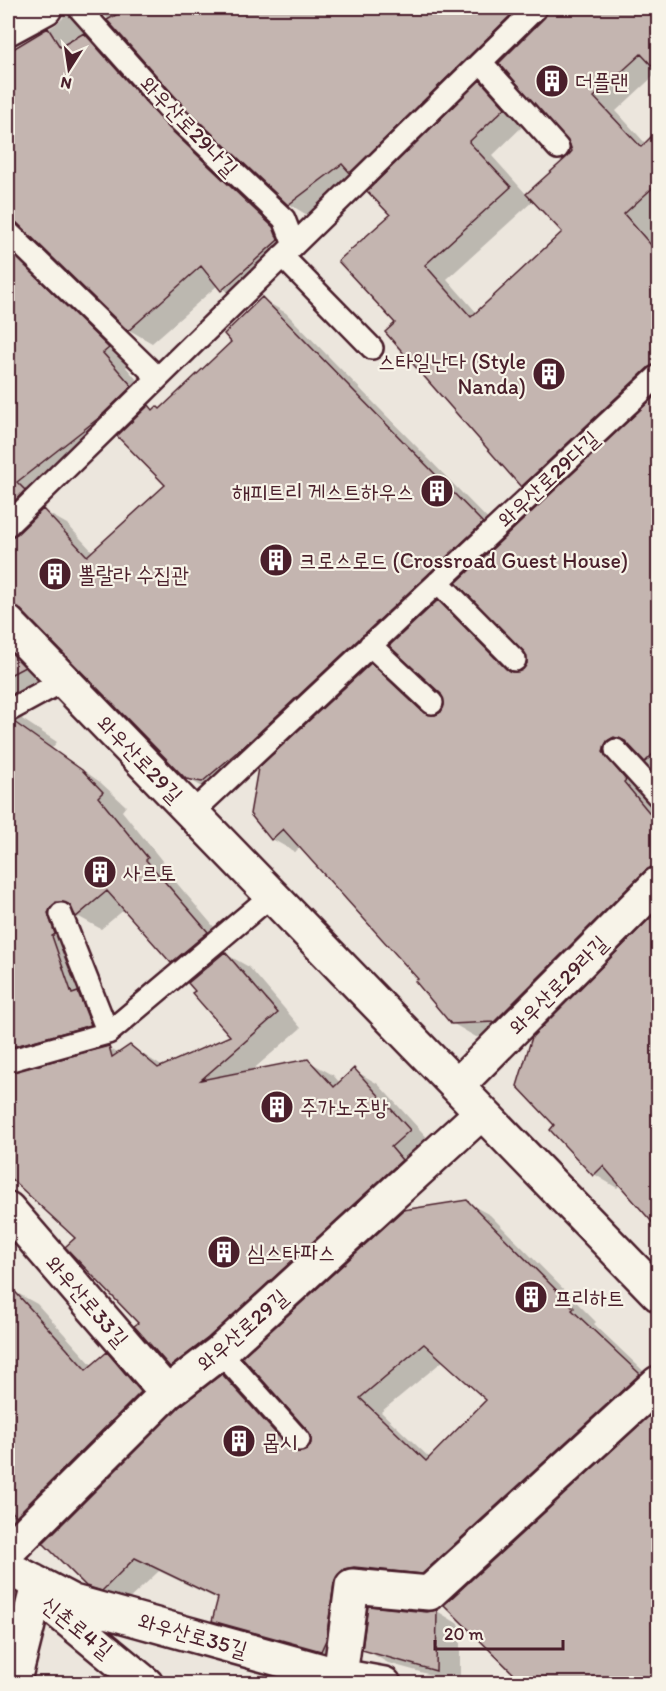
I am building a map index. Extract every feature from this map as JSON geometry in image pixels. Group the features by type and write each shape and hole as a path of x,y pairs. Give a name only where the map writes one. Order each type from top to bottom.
{"street":[{"path":"8,28 45,8"},
{"name":"와우산로29길","path":"8,623 658,1294"},
{"name":"와우산로29라길","path":"457,1086 658,884"},
{"name":"와우산로29길","path":"8,1551 167,1393 220,1352 481,1113"},
{"name":"와우산로33길","path":"8,1209 167,1393"},
{"path":"340,1676 352,1586 429,1593 658,1383"},
{"name":"와우산로35길","path":"25,1581 74,1602 340,1676 384,1683"},
{"name":"신촌로4길","path":"10,1683 15,1676 25,1581"},
{"name":"신촌로4길","path":"25,1581 146,1683"}],"lane":[{"name":"와우산로29나길","path":"80,8 178,119 284,219 288,250 372,348"},
{"path":"8,525 156,376 536,8"},
{"path":"481,62 558,148"},
{"path":"8,232 156,376"},
{"name":"와우산로29다길","path":"192,813 658,376"},
{"path":"438,582 515,660"},
{"path":"370,645 432,703"},
{"path":"8,711 63,681"},
{"path":"616,750 658,796"},
{"path":"8,1061 108,1033 272,895"},
{"path":"61,914 108,1033"},
{"path":"220,1352 299,1440"}],"building":[{"path":"128,8 518,8 350,173 342,164 288,205 187,110 107,20"},
{"path":"548,8 658,8 658,72 641,54 594,97 641,147 658,130 658,183 624,214 658,253 658,364 649,367 521,487 385,332 395,323 338,261 390,215 367,191 480,80 505,108 469,142 511,187 425,265 471,317 562,232 526,194 567,157 572,151 570,145 499,63 545,17"},
{"path":"48,28 60,47 84,33 169,128 273,227 278,240 221,291 201,266 128,331 17,223 8,220 8,52"},
{"path":"8,249 109,348 103,353 132,386 100,417 17,482 25,490 8,508"},
{"path":"262,297 483,523 250,741 202,782 186,779 21,610 8,605 8,537 17,534 43,509 87,556 165,485 117,436 149,405 153,410 157,406 160,409 231,342 224,334"},
{"path":"658,393 658,749 645,762 625,741 614,737 607,741 603,752 658,823 658,866 645,871 494,1022 451,1024 415,981 418,979 283,829 271,840 250,814 258,768 371,663 424,713 435,715 441,712 444,705 441,694 389,646 438,600 506,669 512,672 523,669 527,663 524,652 456,583"},
{"path":"8,649 25,667 8,676"},
{"path":"14,722 82,770 103,792 98,797 148,858 146,860 208,932 171,963 107,891 76,917 68,904 56,902 48,913 55,934 52,936 72,994 78,992 91,1025 8,1048 8,724"},
{"path":"658,910 658,1229 603,1166 593,1176 550,1130 554,1125 517,1086 532,1037"},
{"path":"225,952 278,1013 201,1080 308,1059 334,1087 354,1068 410,1130 391,1147 402,1160 208,1338 170,1367 134,1326 138,1323 65,1247 75,1238 8,1176 8,1073 109,1046 112,1057 130,1045 158,1068 230,1036 192,993 195,991 188,983"},
{"path":"467,1200 574,1308 572,1310 640,1374 422,1574 354,1567 344,1569 334,1583 326,1640 321,1651 212,1621 218,1598 135,1558 102,1591 86,1586 43,1543 179,1407 222,1374 290,1449 296,1452 307,1450 311,1443 308,1431 242,1357 403,1210","holes":["424,1344 486,1400 426,1461 360,1398"]},
{"path":"8,1284 86,1370 107,1352 141,1392 16,1516 8,1507"},
{"path":"658,1408 658,1683 523,1683 444,1605"},
{"path":"368,1606 427,1612 437,1610 436,1671 362,1650"}],"place":[{"name":"더플랜","path":"552,81"},
{"name":"스타일난다 (Style Nanda)","path":"549,374"},
{"name":"해피트리 게스트하우스","path":"437,491"},
{"name":"크로스로드 (Crossroad Guest House)","path":"276,560"},
{"name":"뽈랄라 수집관","path":"55,574"},
{"name":"사르토","path":"100,872"},
{"name":"주가노주방","path":"277,1107"},
{"name":"심스타파스","path":"224,1252"},
{"name":"프리하트","path":"531,1297"},
{"name":"몹시","path":"239,1441"}]}
